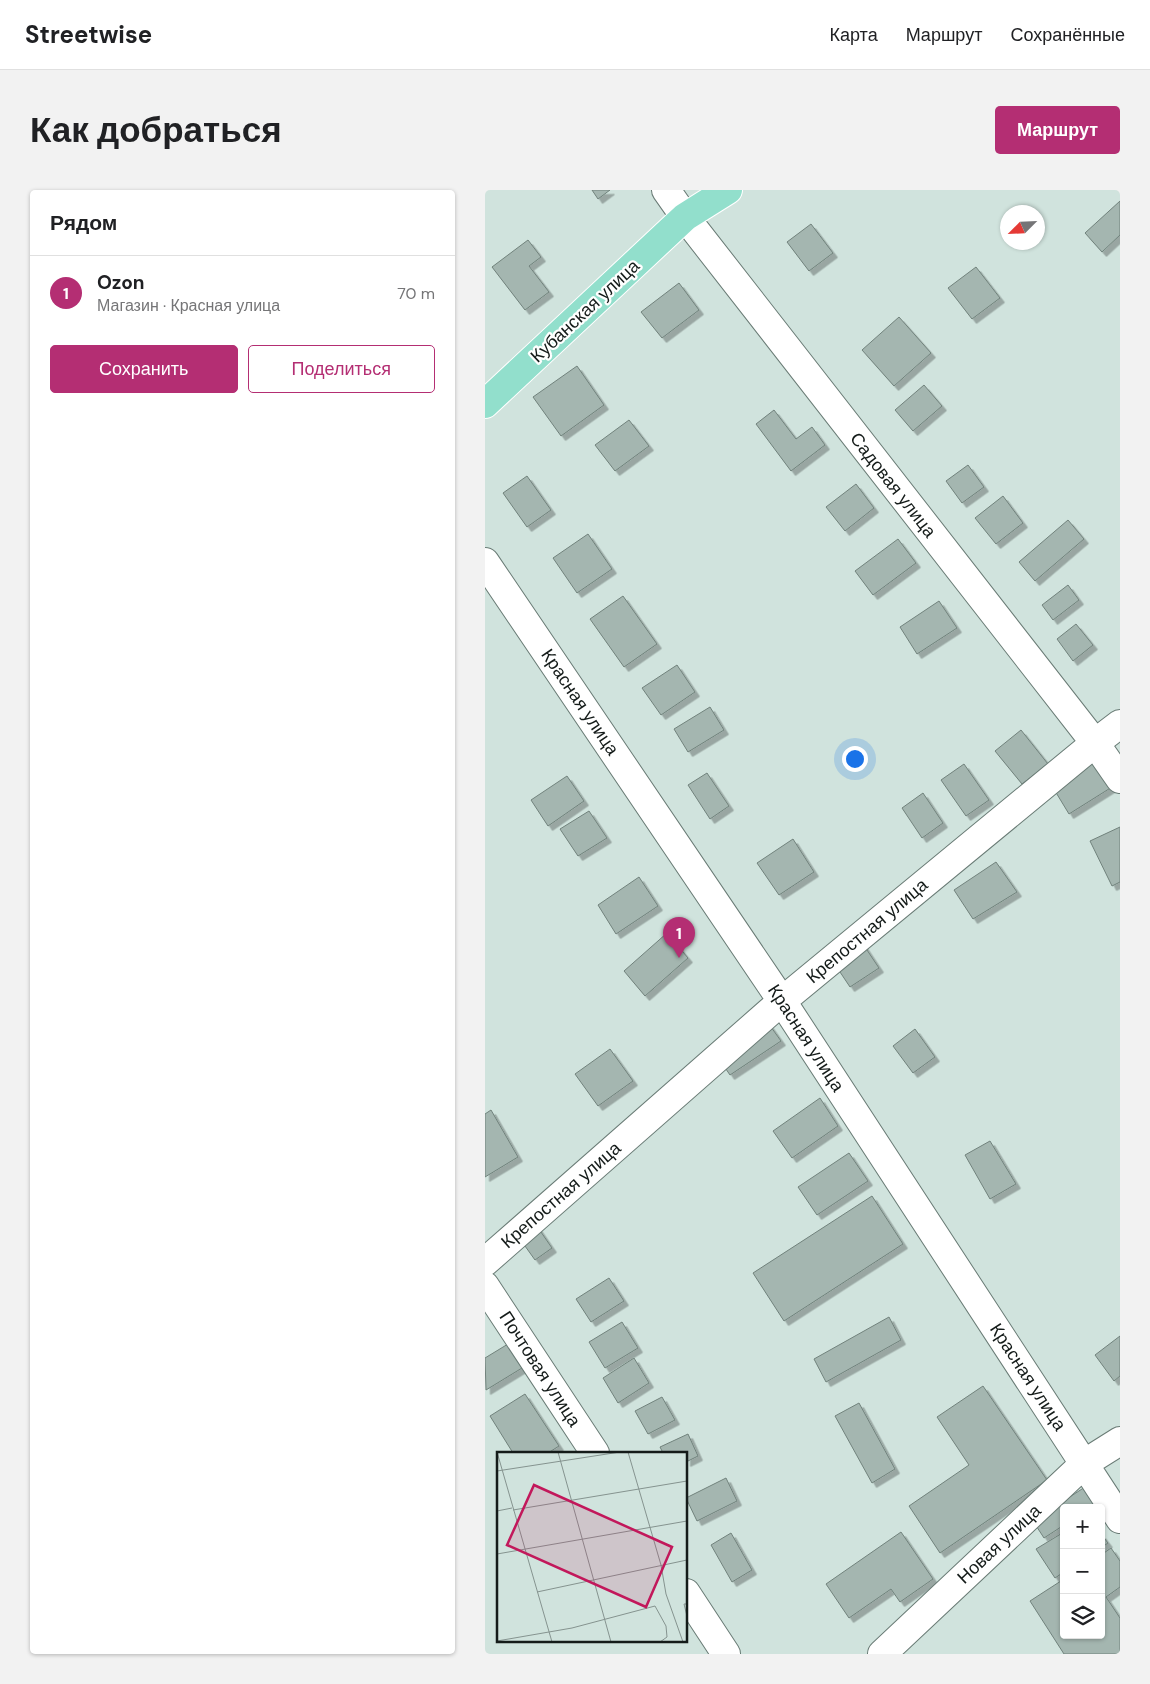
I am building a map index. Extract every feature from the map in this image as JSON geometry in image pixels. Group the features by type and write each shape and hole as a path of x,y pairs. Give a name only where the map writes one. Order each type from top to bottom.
{"main road":[{"name":"Кубанская улица","path":"485,404 685,217 728,190"}],"street":[{"name":"Садовая улица","path":"666,190 685,217 1095,743 1120,779"},
{"name":"Красная улица","path":"485,562 782,1001 1120,1519"},
{"name":"Крепостная улица","path":"485,1262 782,1001 1120,724"},
{"name":"Почтовая улица","path":"485,1286 594,1452"},
{"name":"Новая улица","path":"882,1654 1085,1463 1120,1441"},
{"path":"687,1594 727,1654"}],"building":[{"path":"592,190 610,190 598,199"},
{"path":"1120,201 1120,235 1102,252 1085,233"},
{"path":"811,224 833,253 809,271 787,242"},
{"path":"528,240 541,257 529,266 549,292 525,310 492,267"},
{"path":"976,267 1000,298 972,319 948,288"},
{"path":"679,283 699,310 662,338 641,312"},
{"path":"899,317 931,353 894,386 862,350"},
{"path":"577,366 604,405 561,436 533,397"},
{"path":"924,385 942,406 913,431 895,410"},
{"path":"774,410 796,439 812,427 825,445 791,471 756,424"},
{"path":"629,420 649,446 615,471 595,445"},
{"path":"968,465 984,487 962,503 946,481"},
{"path":"527,476 551,510 527,527 503,493"},
{"path":"856,484 874,508 845,531 826,507"},
{"path":"1003,496 1023,523 996,544 975,518"},
{"path":"1068,520 1084,539 1035,581 1019,562"},
{"path":"588,534 612,569 577,593 553,558"},
{"path":"898,539 916,563 873,595 855,571"},
{"path":"1068,585 1079,600 1053,620 1042,605"},
{"path":"623,596 657,644 624,667 590,619"},
{"path":"939,601 957,628 917,654 900,627"},
{"path":"1076,624 1093,645 1073,661 1057,639"},
{"path":"677,665 695,692 661,715 642,688"},
{"path":"710,707 724,730 688,752 674,729"},
{"path":"1021,730 1048,764 1022,784 995,751"},
{"path":"1095,760 1112,787 1069,814 1052,786"},
{"path":"964,764 989,800 966,816 941,780"},
{"path":"707,773 729,806 710,819 688,785"},
{"path":"567,776 584,801 548,826 531,800"},
{"path":"923,793 943,823 922,838 902,808"},
{"path":"589,811 607,838 578,856 560,829"},
{"path":"1120,827 1120,882 1112,886 1090,841"},
{"path":"793,839 814,872 779,895 757,863"},
{"path":"996,862 1017,892 973,919 954,890"},
{"path":"639,877 658,906 616,934 598,905"},
{"path":"855,932 879,968 850,987 826,951"},
{"path":"667,933 688,958 645,996 624,971"},
{"path":"761,1013 781,1041 730,1075 711,1047"},
{"path":"915,1029 935,1057 913,1073 893,1046"},
{"path":"610,1049 633,1081 598,1106 575,1074"},
{"path":"820,1098 838,1126 792,1158 773,1131"},
{"path":"491,1110 518,1157 485,1177 485,1114"},
{"path":"990,1141 1016,1184 990,1199 965,1155"},
{"path":"849,1153 868,1181 817,1215 798,1187"},
{"path":"872,1196 903,1244 784,1321 753,1273"},
{"path":"532,1219 552,1248 535,1260 515,1232"},
{"path":"609,1278 624,1301 591,1322 576,1299"},
{"path":"889,1317 901,1340 826,1382 814,1359"},
{"path":"622,1322 638,1348 605,1368 589,1342"},
{"path":"1120,1336 1120,1376 1114,1381 1095,1355"},
{"path":"508,1344 522,1368 486,1390 485,1358"},
{"path":"634,1358 649,1383 618,1403 603,1378"},
{"path":"983,1386 1047,1480 940,1553 909,1506 969,1465 937,1417"},
{"path":"525,1394 559,1446 550,1452 512,1452 490,1416"},
{"path":"662,1397 675,1420 648,1434 635,1411"},
{"path":"859,1403 895,1469 872,1483 835,1416"},
{"path":"688,1434 698,1456 687,1462 687,1452 662,1452 660,1447"},
{"path":"726,1478 737,1501 697,1521 687,1498"},
{"path":"1085,1487 1097,1503 1060,1504 1060,1528 1044,1538 1033,1521"},
{"path":"901,1532 933,1579 900,1602 891,1589 849,1618 826,1584"},
{"path":"731,1533 752,1570 732,1582 711,1545"},
{"path":"1060,1534 1060,1575 1055,1578 1036,1549"},
{"path":"1111,1548 1120,1561 1120,1587 1106,1597 1120,1618 1120,1654 1064,1654 1030,1601 1060,1582 1060,1639 1105,1639 1105,1552"}],"place":[{"name":"Ozon","path":"679,958"}]}
